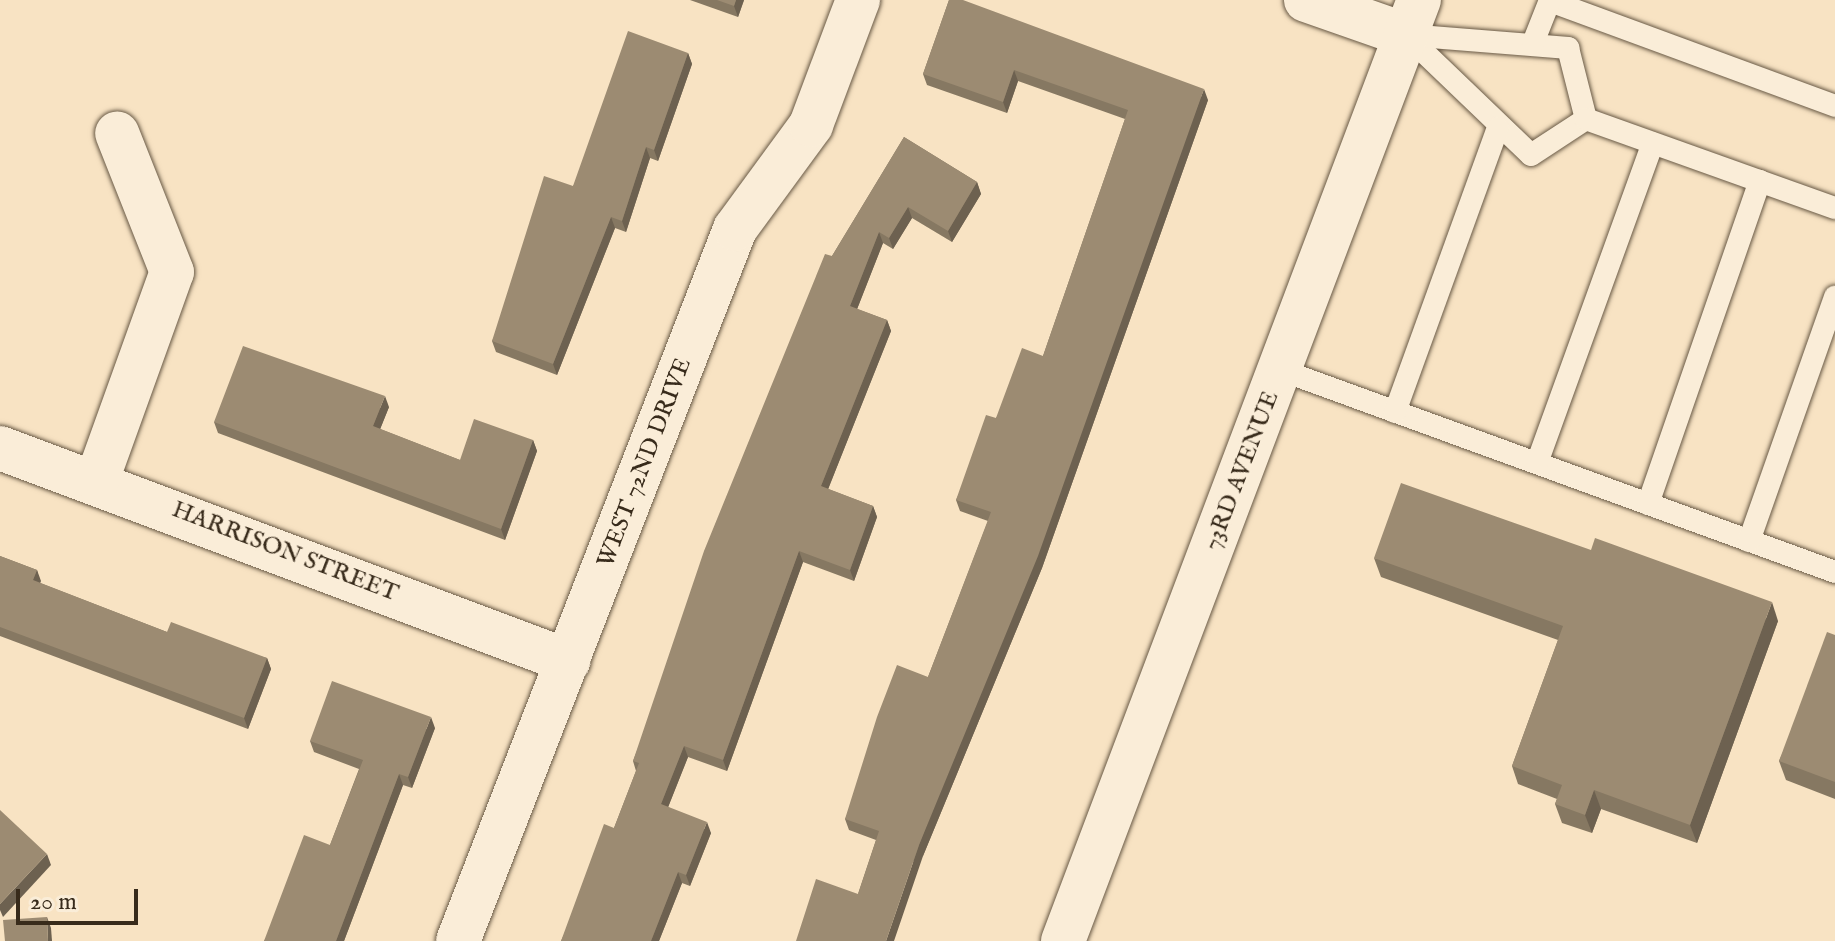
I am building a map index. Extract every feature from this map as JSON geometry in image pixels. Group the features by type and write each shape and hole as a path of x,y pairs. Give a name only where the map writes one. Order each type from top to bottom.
{"street":[{"name":"WEST 72ND DRIVE","path":"458,941 735,229 811,125 858,0"},
{"path":"1306,0 1412,18"},
{"name":"73RD AVENUE","path":"1063,941 1412,18"},
{"path":"97,480 172,272 117,133"},
{"name":"HARRISON STREET","path":"0,448 97,480 568,661"}],"lane":[{"path":"1533,43 1550,1 1835,106"},
{"path":"1412,18 1568,48 1586,119"},
{"path":"1412,18 1498,128 1531,155 1586,119"},
{"path":"1586,119 1835,208"},
{"path":"1395,412 1498,128"},
{"path":"1537,463 1653,143"},
{"path":"1648,504 1760,181"},
{"path":"1749,541 1835,297"},
{"path":"1281,370 1835,572"}],"building":[{"path":"717,0 736,0 734,6"},
{"path":"949,0 963,0 1204,89 1038,556 919,845 886,941 796,941 816,879 858,894 879,831 845,819 877,717 897,665 928,677 991,512 956,500 986,415 996,418 1022,348 1043,356 1128,110 1014,70 1003,102 923,74"},
{"path":"628,31 688,53 654,150 646,147 622,221 611,217 553,364 492,341 544,176 573,186"},
{"path":"904,137 977,182 948,231 908,207 889,238 879,232 850,306 887,320 821,486 873,506 850,570 799,551 723,760 684,746 661,804 707,822 686,875 678,872 651,941 561,941 604,824 614,828 639,763 633,761 704,551 825,254 832,256"},
{"path":"243,346 385,396 373,426 460,460 474,419 533,440 501,529 214,422"},
{"path":"1401,483 1591,550 1595,538 1772,602 1690,825 1594,790 1585,815 1555,804 1562,785 1512,766 1563,626 1374,558"},
{"path":"0,556 37,570 33,580 167,632 171,622 267,658 244,718 0,627"},
{"path":"1827,632 1835,635 1835,782 1779,761"},
{"path":"332,681 431,717 408,777 399,774 336,941 264,941 304,835 330,845 363,760 310,741"},
{"path":"0,810 47,854 0,904"},
{"path":"47,917 48,941 5,941 3,920"}]}
